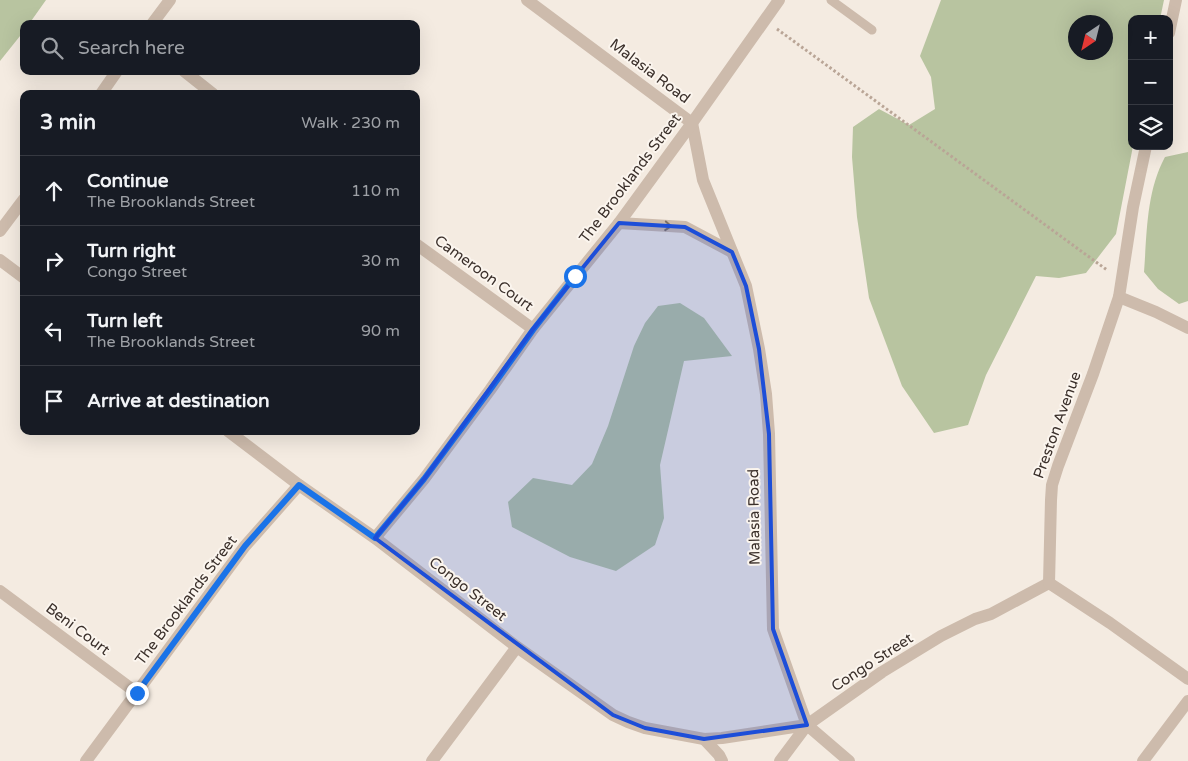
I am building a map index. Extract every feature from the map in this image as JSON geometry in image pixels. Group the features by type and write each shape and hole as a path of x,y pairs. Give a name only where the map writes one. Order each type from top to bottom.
{"street":[{"path":"155,20 170,0"},
{"name":"Malasia Road","path":"527,0 692,123 704,180 746,286 760,349 769,434 773,629 807,725 849,761"},
{"name":"The Brooklands Street","path":"375,538 424,479 533,330 619,222 780,0"},
{"path":"1173,16 1177,0 1188,4"},
{"path":"104,90 115,75"},
{"path":"189,75 208,90"},
{"name":"Preston Avenue","path":"1050,583 1050,500 1052,485 1119,297 1133,207 1145,150"},
{"path":"0,231 20,204"},
{"path":"619,222 685,227 732,252"},
{"name":"Cameroon Court","path":"420,247 533,330"},
{"path":"0,260 20,275"},
{"path":"1119,297 1188,328"},
{"name":"Congo Street","path":"233,435 299,485 375,538 517,647 613,715 645,728 704,739 807,725 882,672 941,636 991,614 1050,583"},
{"name":"The Brooklands Street","path":"86,761 245,546 299,485"},
{"path":"1050,583 1110,622 1188,679"},
{"name":"Beni Court","path":"0,592 137,693"},
{"path":"432,761 517,647"},
{"path":"1143,761 1188,701"},
{"path":"780,761 807,725"},
{"path":"704,739 722,761"}],"lane":[{"path":"830,0 872,30"}],"path":[{"path":"765,20 1122,281"}],"highlighted area":[{"path":"619,223 685,227 732,252 746,286 759,349 769,434 773,629 807,725 704,739 645,728 613,715 375,538 424,479 533,329"}],"green space":[{"path":"0,0 46,0 32,20 20,20 20,36 0,61"},
{"path":"941,0 1164,0 1161,15 1128,15 1128,150 1132,150 1116,234 1086,273 1059,278 1036,276 986,375 968,425 934,433 902,386 869,298 857,217 852,157 853,127 879,109 909,125 935,109 931,77 920,56"},
{"path":"1188,152 1188,301 1179,304 1158,289 1144,272 1148,213 1159,170 1165,157"},
{"path":"680,303 704,318 732,356 684,361 660,465 664,518 655,545 616,571 570,557 512,527 508,502 533,478 572,485 592,464 608,426 634,346 645,323 658,306"}],"route":[{"path":"137,693 245,546 299,485 375,538 424,479 575,276"}]}
